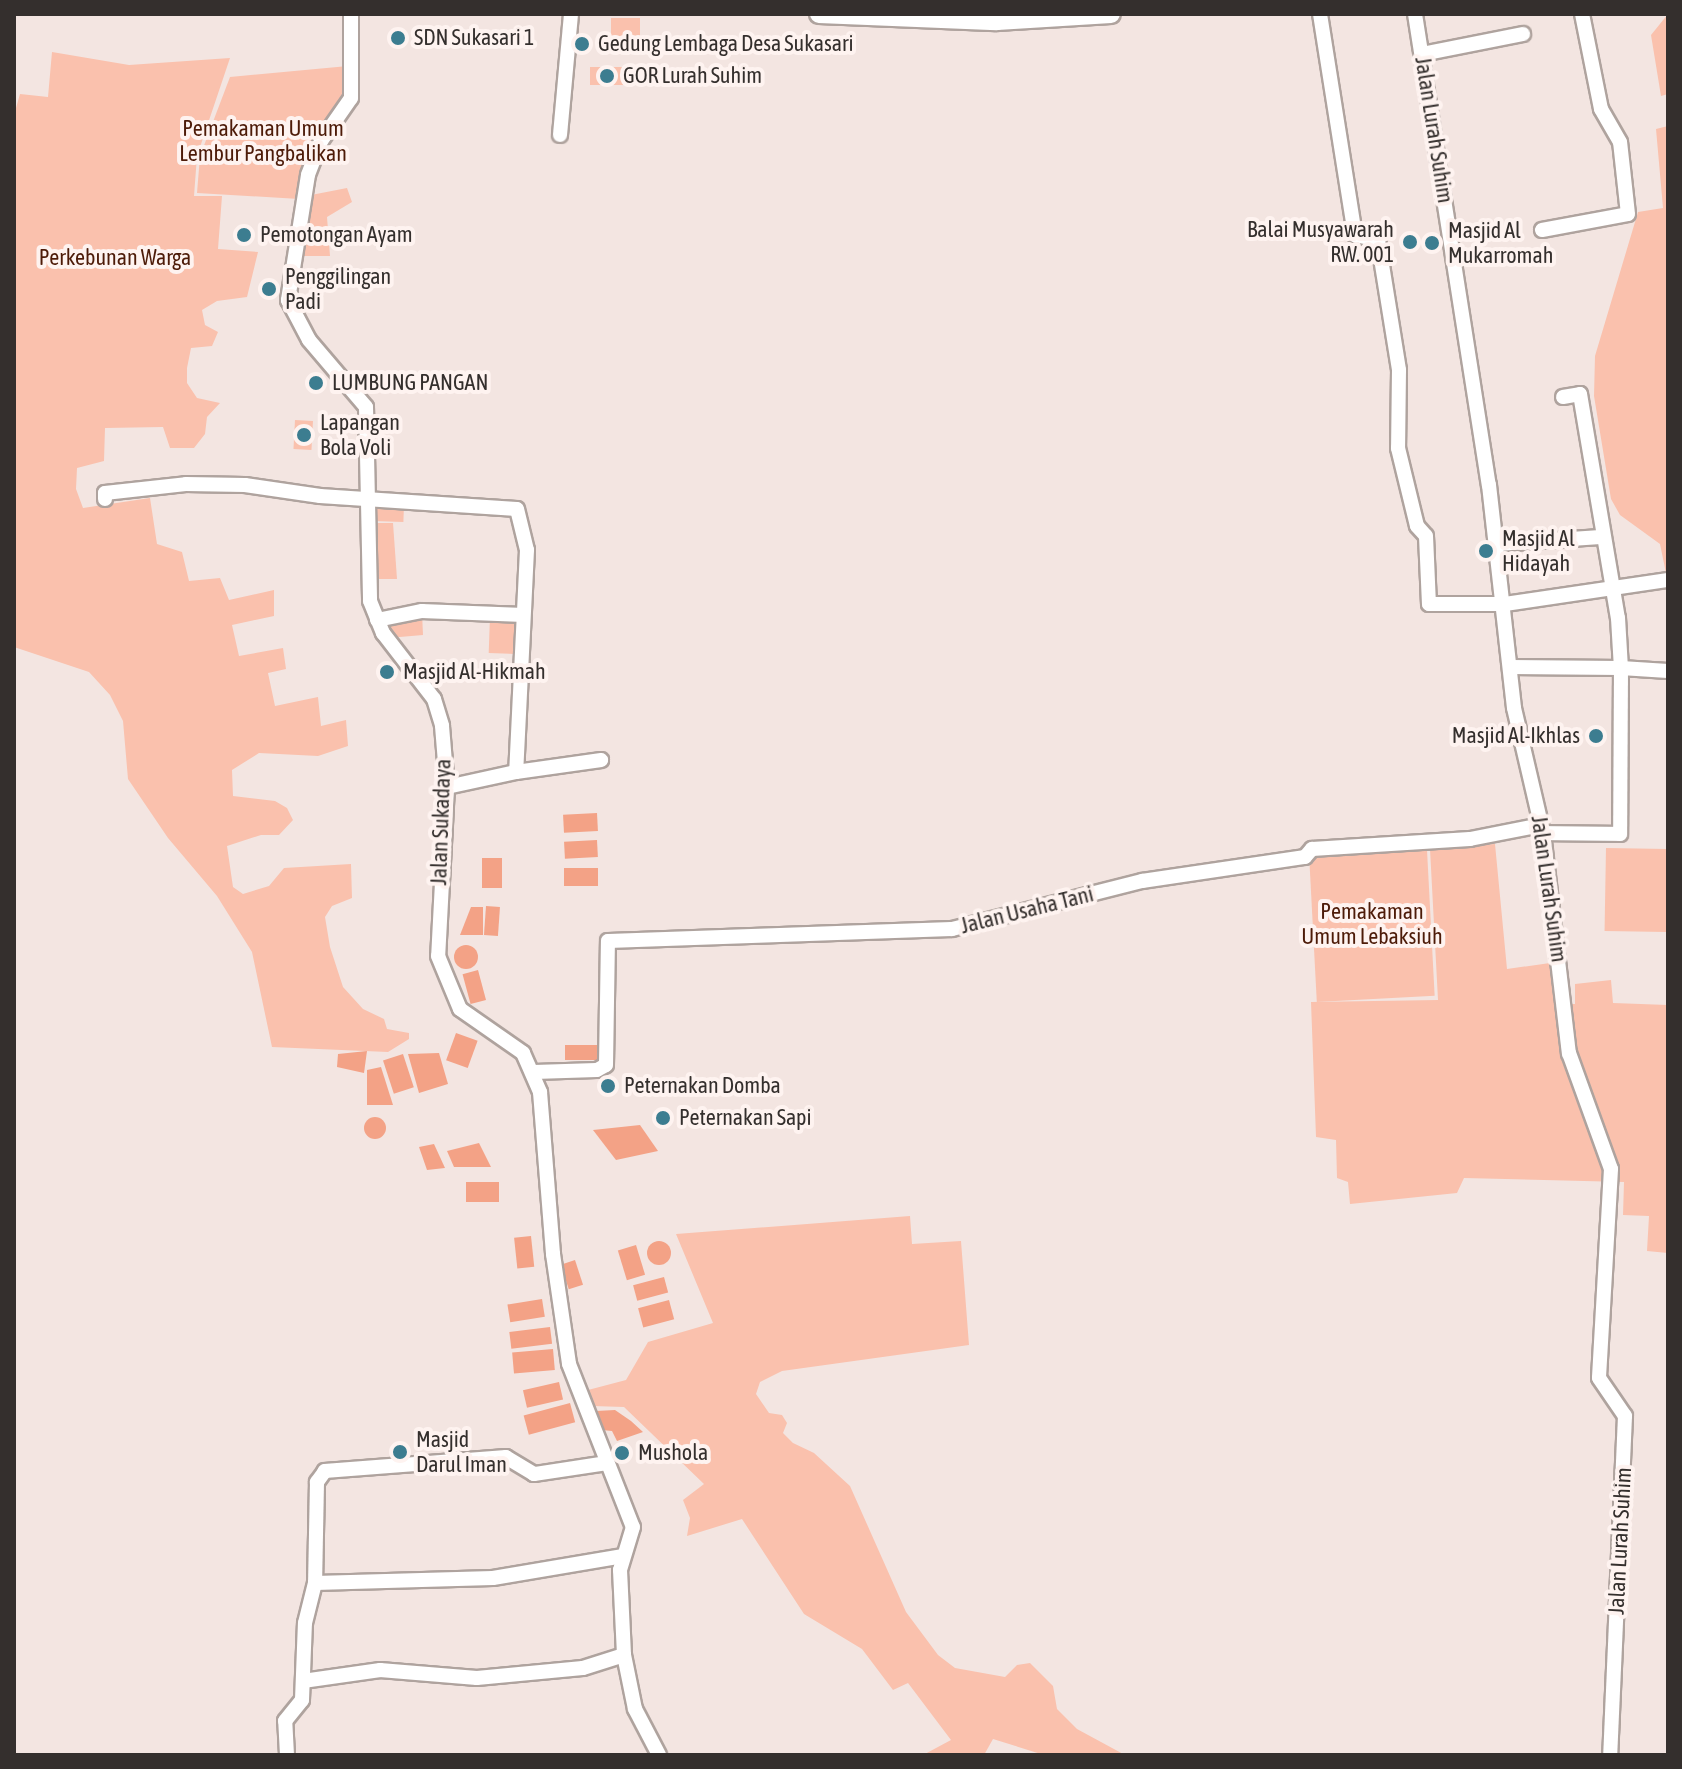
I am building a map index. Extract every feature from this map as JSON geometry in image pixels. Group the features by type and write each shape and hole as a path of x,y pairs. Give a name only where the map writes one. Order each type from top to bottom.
{"main road":[{"path":"819,14 997,21 1111,14"}],"street":[{"name":"Jalan Sukadaya","path":"351,14 351,98 321,141 308,175 287,287 302,330 364,400 371,501 368,577 377,620 437,706 447,787 436,928 441,968 460,1009 514,1045 534,1072 546,1121 562,1345 584,1411 633,1527 623,1556 624,1655 635,1709 659,1755"},
{"path":"560,135 571,14"},
{"path":"1320,14 1355,235 1378,240 1399,370 1398,448 1417,526 1426,536 1429,604 1505,604 1668,580"},
{"name":"Jalan Lurah Suhim","path":"1415,14 1497,544 1517,724 1542,829 1569,1053 1611,1169 1599,1378 1625,1416 1610,1755"},
{"path":"1542,230 1628,214 1620,142 1601,109 1582,14"},
{"path":"1422,54 1523,34"},
{"path":"1563,397 1580,394 1601,537 1612,589 1621,668"},
{"path":"105,499 105,493 222,484 371,501 517,509 527,550 516,772"},
{"path":"1497,544 1601,537"},
{"path":"377,620 422,611 523,615"},
{"path":"1510,667 1668,671"},
{"name":"Jalan Usaha Tani","path":"534,1072 597,1070 606,1065 610,941 952,929 1142,881 1305,857 1312,849 1470,839 1542,829 1620,834 1621,668"},
{"path":"447,787 516,772 601,760"},
{"path":"287,1755 285,1721 300,1709 305,1623 315,1583 317,1482 325,1471 506,1457 534,1474 607,1463"},
{"path":"315,1583 493,1578 623,1556"},
{"path":"303,1681 380,1670 477,1678 583,1668 624,1655"}],"green space":[{"path":"1668,14 1668,94 1661,96 1651,35"},
{"path":"611,18 640,18 640,36 611,36"},
{"name":"Perkebunan Warga","path":"52,52 129,65 230,58 197,156 194,196 222,196 218,249 258,252 247,297 217,301 202,310 205,325 218,332 212,346 191,348 187,368 187,383 197,398 220,403 207,417 205,434 194,448 170,448 163,427 105,428 104,461 77,468 76,489 83,508 150,498 157,544 182,552 189,581 220,578 229,600 274,590 274,616 232,625 239,656 283,648 286,669 268,673 275,706 318,697 321,726 346,720 348,746 318,756 259,753 232,770 233,796 275,801 287,808 293,820 279,835 261,835 227,846 233,887 243,894 269,886 284,868 351,864 352,898 332,906 325,917 330,947 343,987 363,1009 384,1019 387,1029 409,1033 409,1039 388,1052 272,1047 252,952 217,896 168,838 128,779 123,721 110,695 89,672 14,647 14,115 20,94 48,97"},
{"name":"Pemakaman Umum Lembur Pangbalikan","path":"348,66 347,101 299,199 197,193 200,156 230,77"},
{"name":"GOR Lurah Suhim","path":"590,67 623,67 623,85 590,85"},
{"path":"1668,126 1668,583 1660,544 1620,515 1611,499 1594,396 1595,356 1638,212 1663,208 1656,129"},
{"path":"347,188 352,202 327,217 330,256 297,256 306,196"},
{"name":"Lapangan Bola Voli","path":"295,420 313,421 311,450 293,449"},
{"path":"374,504 404,505 403,522 373,521"},
{"path":"374,523 393,523 397,579 373,579"},
{"path":"422,613 423,635 388,638 379,622"},
{"path":"490,616 519,617 518,654 489,653"},
{"path":"1495,844 1507,969 1550,963 1556,1004 1575,1004 1575,984 1611,980 1613,1003 1668,1005 1668,1253 1647,1251 1649,1216 1623,1215 1624,1182 1464,1178 1457,1193 1350,1204 1348,1182 1337,1178 1336,1140 1316,1137 1311,1002 1438,1000 1430,849"},
{"path":"1606,848 1668,849 1667,932 1605,931"},
{"name":"Pemakaman Umum Lebaksiuh","path":"1427,850 1435,996 1317,1002 1309,856"},
{"path":"910,1216 912,1244 961,1241 969,1345 782,1371 760,1382 756,1394 769,1413 782,1415 787,1423 783,1433 793,1443 814,1453 850,1486 906,1612 938,1655 955,1668 1005,1677 1017,1665 1030,1663 1053,1686 1057,1709 1077,1729 1125,1755 1044,1755 993,1739 984,1755 923,1755 951,1740 908,1683 893,1690 862,1649 804,1614 742,1519 687,1536 690,1518 683,1500 704,1484 624,1407 592,1406 588,1390 626,1380 648,1342 713,1323 676,1234"}],"shaded area":[{"path":"597,813 598,831 564,833 563,815"},
{"path":"597,840 598,857 565,859 564,842"},
{"path":"482,858 502,858 502,888 482,888"},
{"path":"564,868 598,868 598,886 564,886"},
{"path":"486,906 500,907 498,936 484,935"},
{"path":"471,907 483,907 483,935 460,935"},
{"path":"466,945 475,948 478,957 475,966 466,969 457,966 454,957 457,948"},
{"path":"478,970 486,1000 471,1004 463,974"},
{"path":"456,1033 478,1041 468,1068 446,1060"},
{"path":"565,1045 601,1045 601,1060 565,1060"},
{"path":"367,1051 364,1073 337,1067 338,1054"},
{"path":"439,1053 448,1084 419,1093 408,1054"},
{"path":"403,1054 414,1087 394,1094 383,1060"},
{"path":"381,1067 393,1105 367,1105 367,1070"},
{"path":"371,1117 379,1117 386,1128 379,1139 371,1139 364,1132 364,1124"},
{"path":"640,1125 658,1151 616,1160 593,1130"},
{"path":"479,1143 491,1167 454,1167 447,1151"},
{"path":"434,1144 445,1168 427,1170 419,1147"},
{"path":"466,1182 499,1182 499,1202 466,1202"},
{"path":"531,1236 534,1267 517,1269 514,1238"},
{"path":"659,1241 668,1244 671,1253 668,1262 659,1265 650,1262 647,1253 650,1244"},
{"path":"636,1245 645,1275 627,1280 618,1251"},
{"path":"575,1260 583,1285 569,1289 561,1265"},
{"path":"664,1277 668,1292 637,1301 633,1285"},
{"path":"542,1299 545,1317 510,1322 507,1304"},
{"path":"669,1300 674,1319 643,1328 638,1308"},
{"path":"550,1327 552,1344 511,1349 509,1332"},
{"path":"553,1349 555,1370 514,1373 512,1353"},
{"path":"559,1382 563,1400 527,1408 523,1390"},
{"path":"570,1403 575,1422 529,1435 524,1415"},
{"path":"615,1410 643,1432 617,1441 612,1431 602,1430 596,1411"}],"place":[{"name":"SDN Sukasari 1","path":"398,38"},
{"name":"Gedung Lembaga Desa Sukasari","path":"582,44"},
{"name":"GOR Lurah Suhim","path":"607,76"},
{"name":"Pemotongan Ayam","path":"244,235"},
{"name":"Balai Musyawarah RW. 001","path":"1410,242"},
{"name":"Masjid Al Mukarromah","path":"1432,243"},
{"name":"Penggilingan Padi","path":"269,289"},
{"name":"LUMBUNG PANGAN","path":"316,383"},
{"name":"Lapangan Bola Voli","path":"304,435"},
{"name":"Masjid Al Hidayah","path":"1486,551"},
{"name":"Masjid Al-Hikmah","path":"387,672"},
{"name":"Masjid Al-Ikhlas","path":"1596,736"},
{"name":"Peternakan Domba","path":"608,1086"},
{"name":"Peternakan Sapi","path":"663,1118"},
{"name":"Masjid Darul Iman","path":"400,1452"},
{"name":"Mushola","path":"622,1453"}]}
